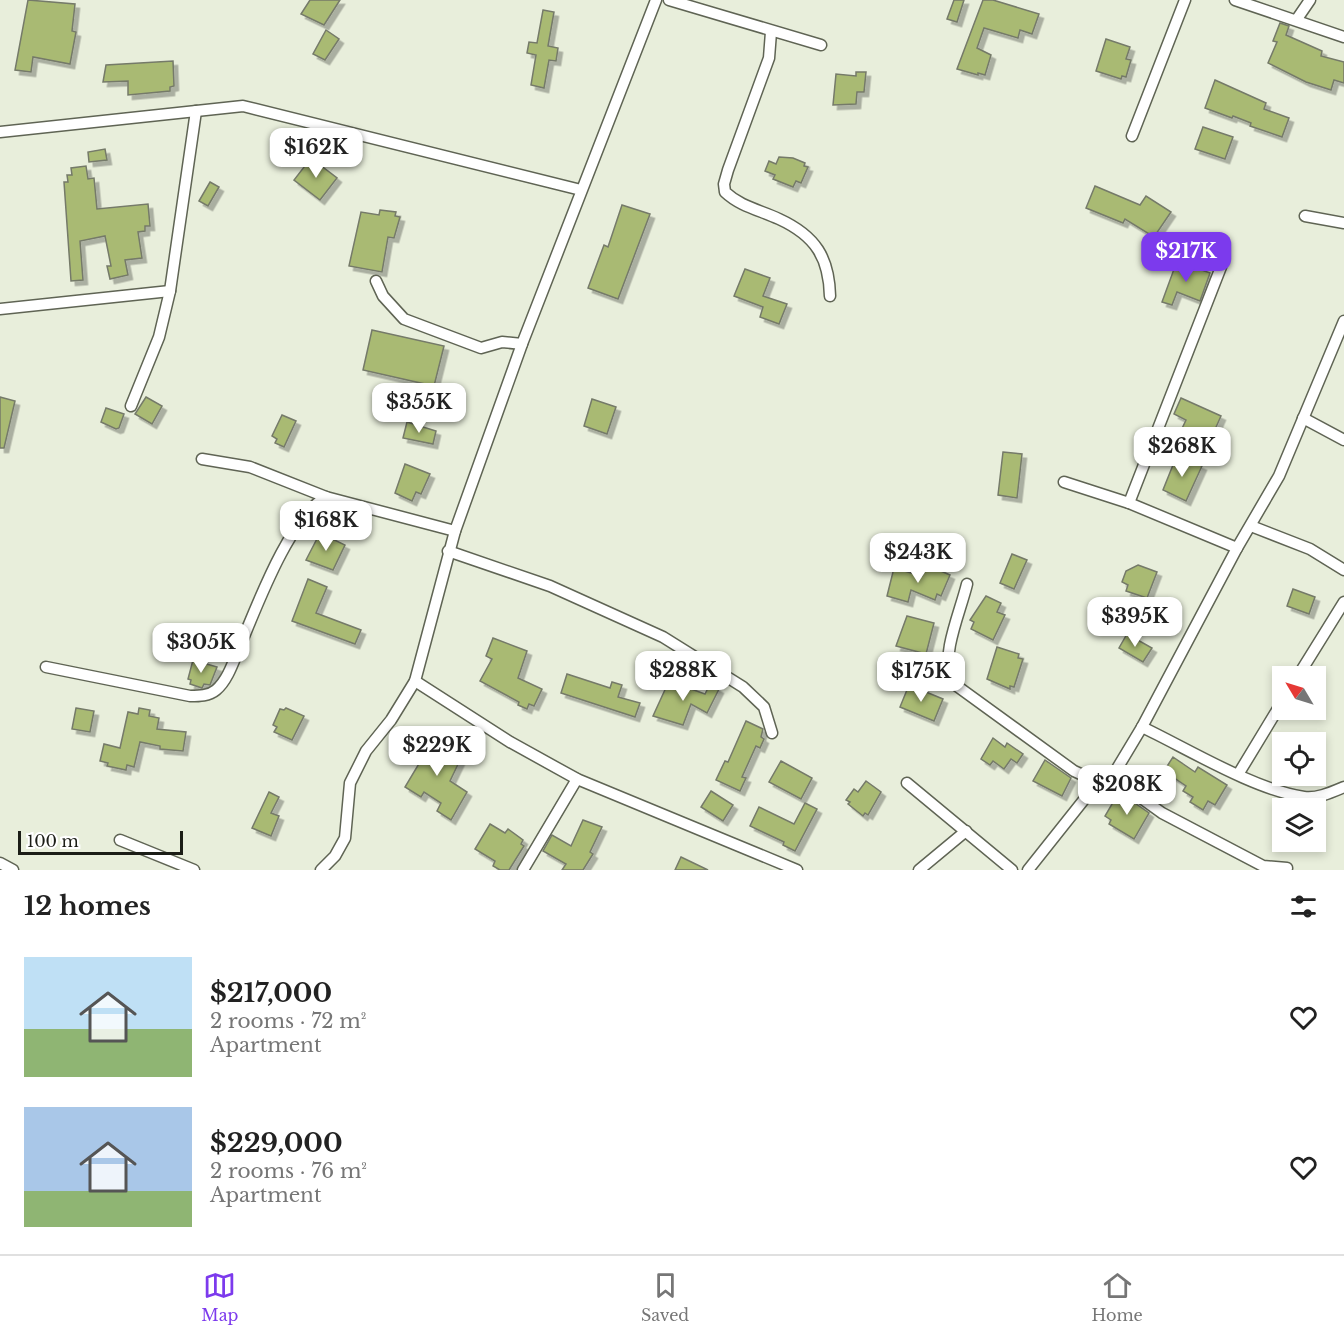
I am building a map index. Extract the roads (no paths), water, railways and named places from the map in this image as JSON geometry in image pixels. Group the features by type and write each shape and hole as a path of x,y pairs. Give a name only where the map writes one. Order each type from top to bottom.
{"street":[{"path":"321,870 335,856 345,838 350,783 366,751 391,720 414,681 455,531 522,344 656,0"},
{"path":"669,0 821,45"},
{"path":"1132,136 1185,0"},
{"path":"1235,0 1297,19 1344,37"},
{"path":"1297,19 1310,0"},
{"path":"771,32 769,58 728,170 724,184 725,192 744,206 779,219 805,236 823,255 829,272 830,296"},
{"path":"0,132 243,106 581,190"},
{"path":"131,406 159,337 170,291 196,111"},
{"path":"1305,216 1344,223"},
{"path":"1129,503 1221,267"},
{"path":"376,281 383,296 404,319 481,348 502,342 522,344"},
{"path":"0,309 170,291"},
{"path":"1028,870 1098,782 1113,777 1142,727 1237,548 1279,476 1303,418 1340,344 1344,321"},
{"path":"1303,418 1344,440"},
{"path":"202,459 243,465 326,497 455,531"},
{"path":"1064,482 1129,503 1237,548"},
{"path":"46,667 190,696 206,696 217,690 231,668 272,570 301,522 318,501 326,497"},
{"path":"1251,526 1310,549 1344,570"},
{"path":"448,551 550,586 663,637 743,687 764,707 772,733"},
{"path":"968,584 950,649 947,669 950,681 1074,771 1098,782"},
{"path":"1304,666 1344,602"},
{"path":"414,681 510,742 577,779 797,870"},
{"path":"1239,773 1272,719"},
{"path":"1142,727 1273,788 1306,798 1329,794 1344,787"},
{"path":"1113,777 1172,819 1263,866 1287,868"},
{"path":"523,870 577,779"},
{"path":"907,783 1011,870"},
{"path":"919,870 966,831"},
{"path":"120,840 194,870"},
{"path":"0,863 13,870"}]}
